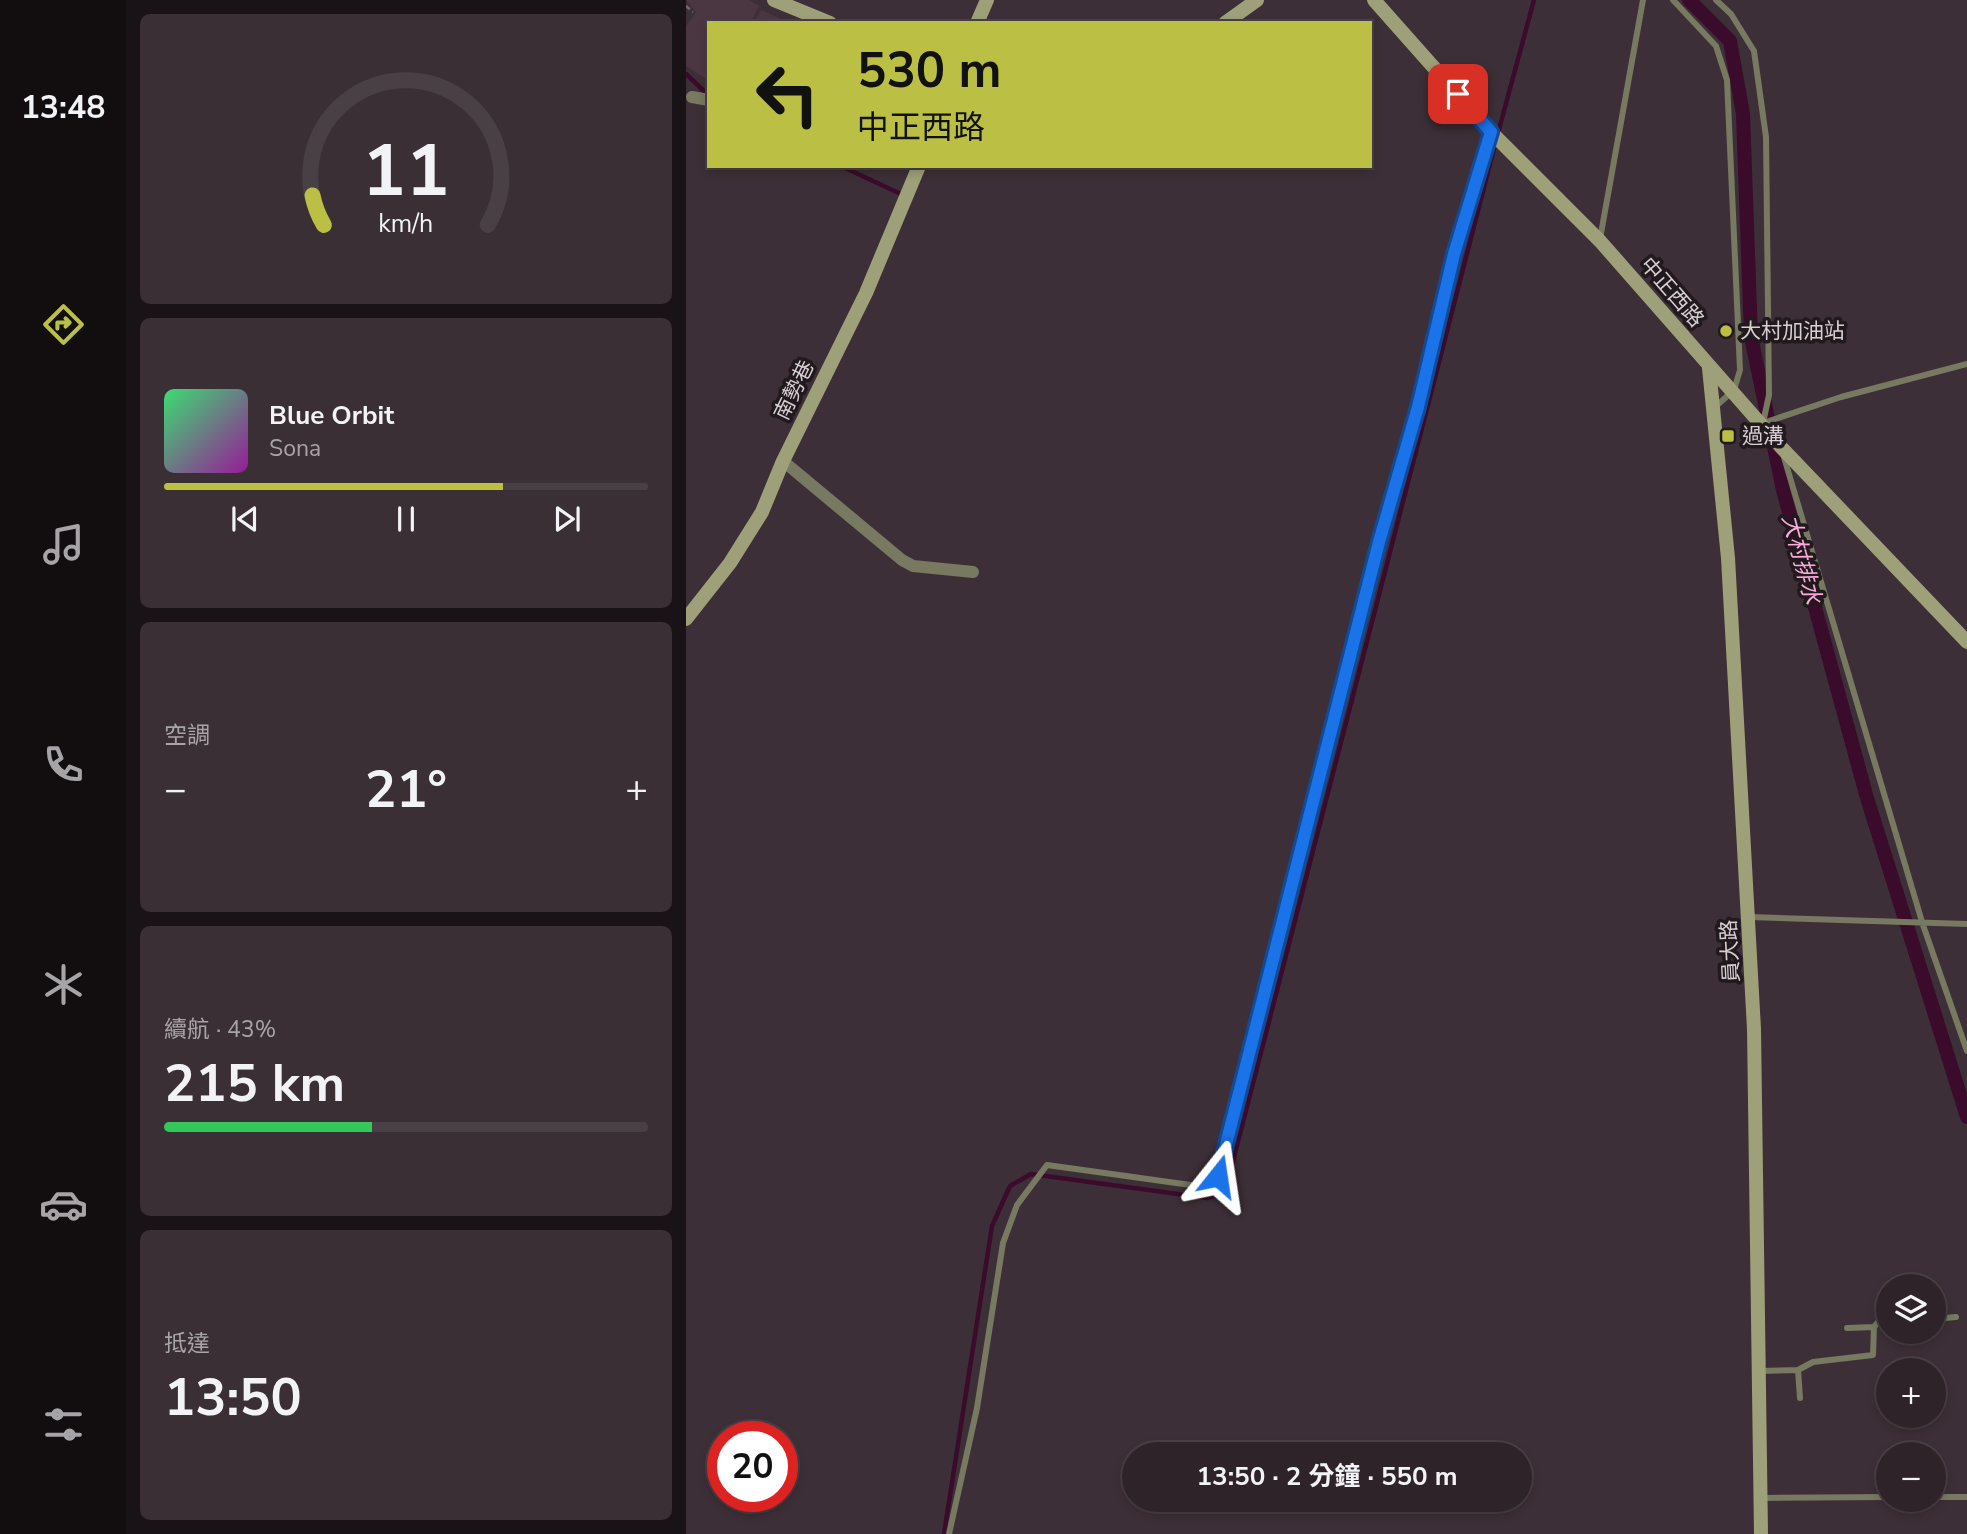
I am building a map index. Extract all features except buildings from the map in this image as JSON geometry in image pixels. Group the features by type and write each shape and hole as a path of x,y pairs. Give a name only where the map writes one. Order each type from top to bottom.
{"street":[{"path":"774,0 825,21"},
{"path":"978,21 987,0"},
{"path":"1228,21 1257,0"},
{"name":"中正西路","path":"1374,0 1491,132 1600,241 1709,368 1734,390 1763,423 1780,446 1967,642"},
{"path":"692,97 707,100"},
{"name":"南勢巷","path":"686,619 730,563 762,512 783,461 866,293 918,168"},
{"name":"員大路","path":"1709,368 1728,558 1754,1029 1761,1534"},
{"path":"783,461 902,560 913,566 973,572"}],"lane":[{"path":"1600,241 1643,0"},
{"path":"1673,0 1716,46 1727,80 1740,370 1734,390 1713,408"},
{"path":"1716,0 1731,14 1754,51 1766,137 1769,395 1763,423"},
{"path":"950,1534 977,1408 1003,1243 1017,1205 1031,1185 1047,1165 1205,1187 1218,1176 1379,542 1418,407 1454,254 1491,132"},
{"path":"1763,423 1842,397 1967,363"},
{"path":"1780,446 1923,925 1967,1051"},
{"path":"1749,917 1923,925 1967,924"},
{"path":"1946,1318 1956,1318"},
{"path":"1757,1371 1798,1370 1824,1360 1869,1357 1874,1349 1876,1325"},
{"path":"1847,1328 1874,1327"},
{"path":"1798,1370 1800,1398"},
{"path":"1760,1498 1876,1497"},
{"path":"1946,1497 1967,1497"}],"path":[{"path":"686,6 693,12"}],"shaded area":[{"path":"686,0 748,0 759,6 751,21 707,21 707,80 686,66 686,26 696,12"},
{"path":"761,10 786,21 755,21"}],"waterway":[{"path":"1498,133 1534,0"},
{"name":"大村排水","path":"1689,0 1730,41 1743,114 1751,337 1783,490 1867,798 1967,1117"},
{"path":"686,74 707,94"},
{"path":"944,1534 992,1226 1010,1186 1031,1174 1207,1198 1225,1192 1496,141"},
{"path":"845,168 903,195"}],"place":[{"name":"大村加油站","path":"1726,331"},
{"name":"過溝","path":"1728,436"}],"route":[{"path":"1218,1176 1342,697 1379,542 1418,407 1454,254 1491,132 1458,94"}]}
